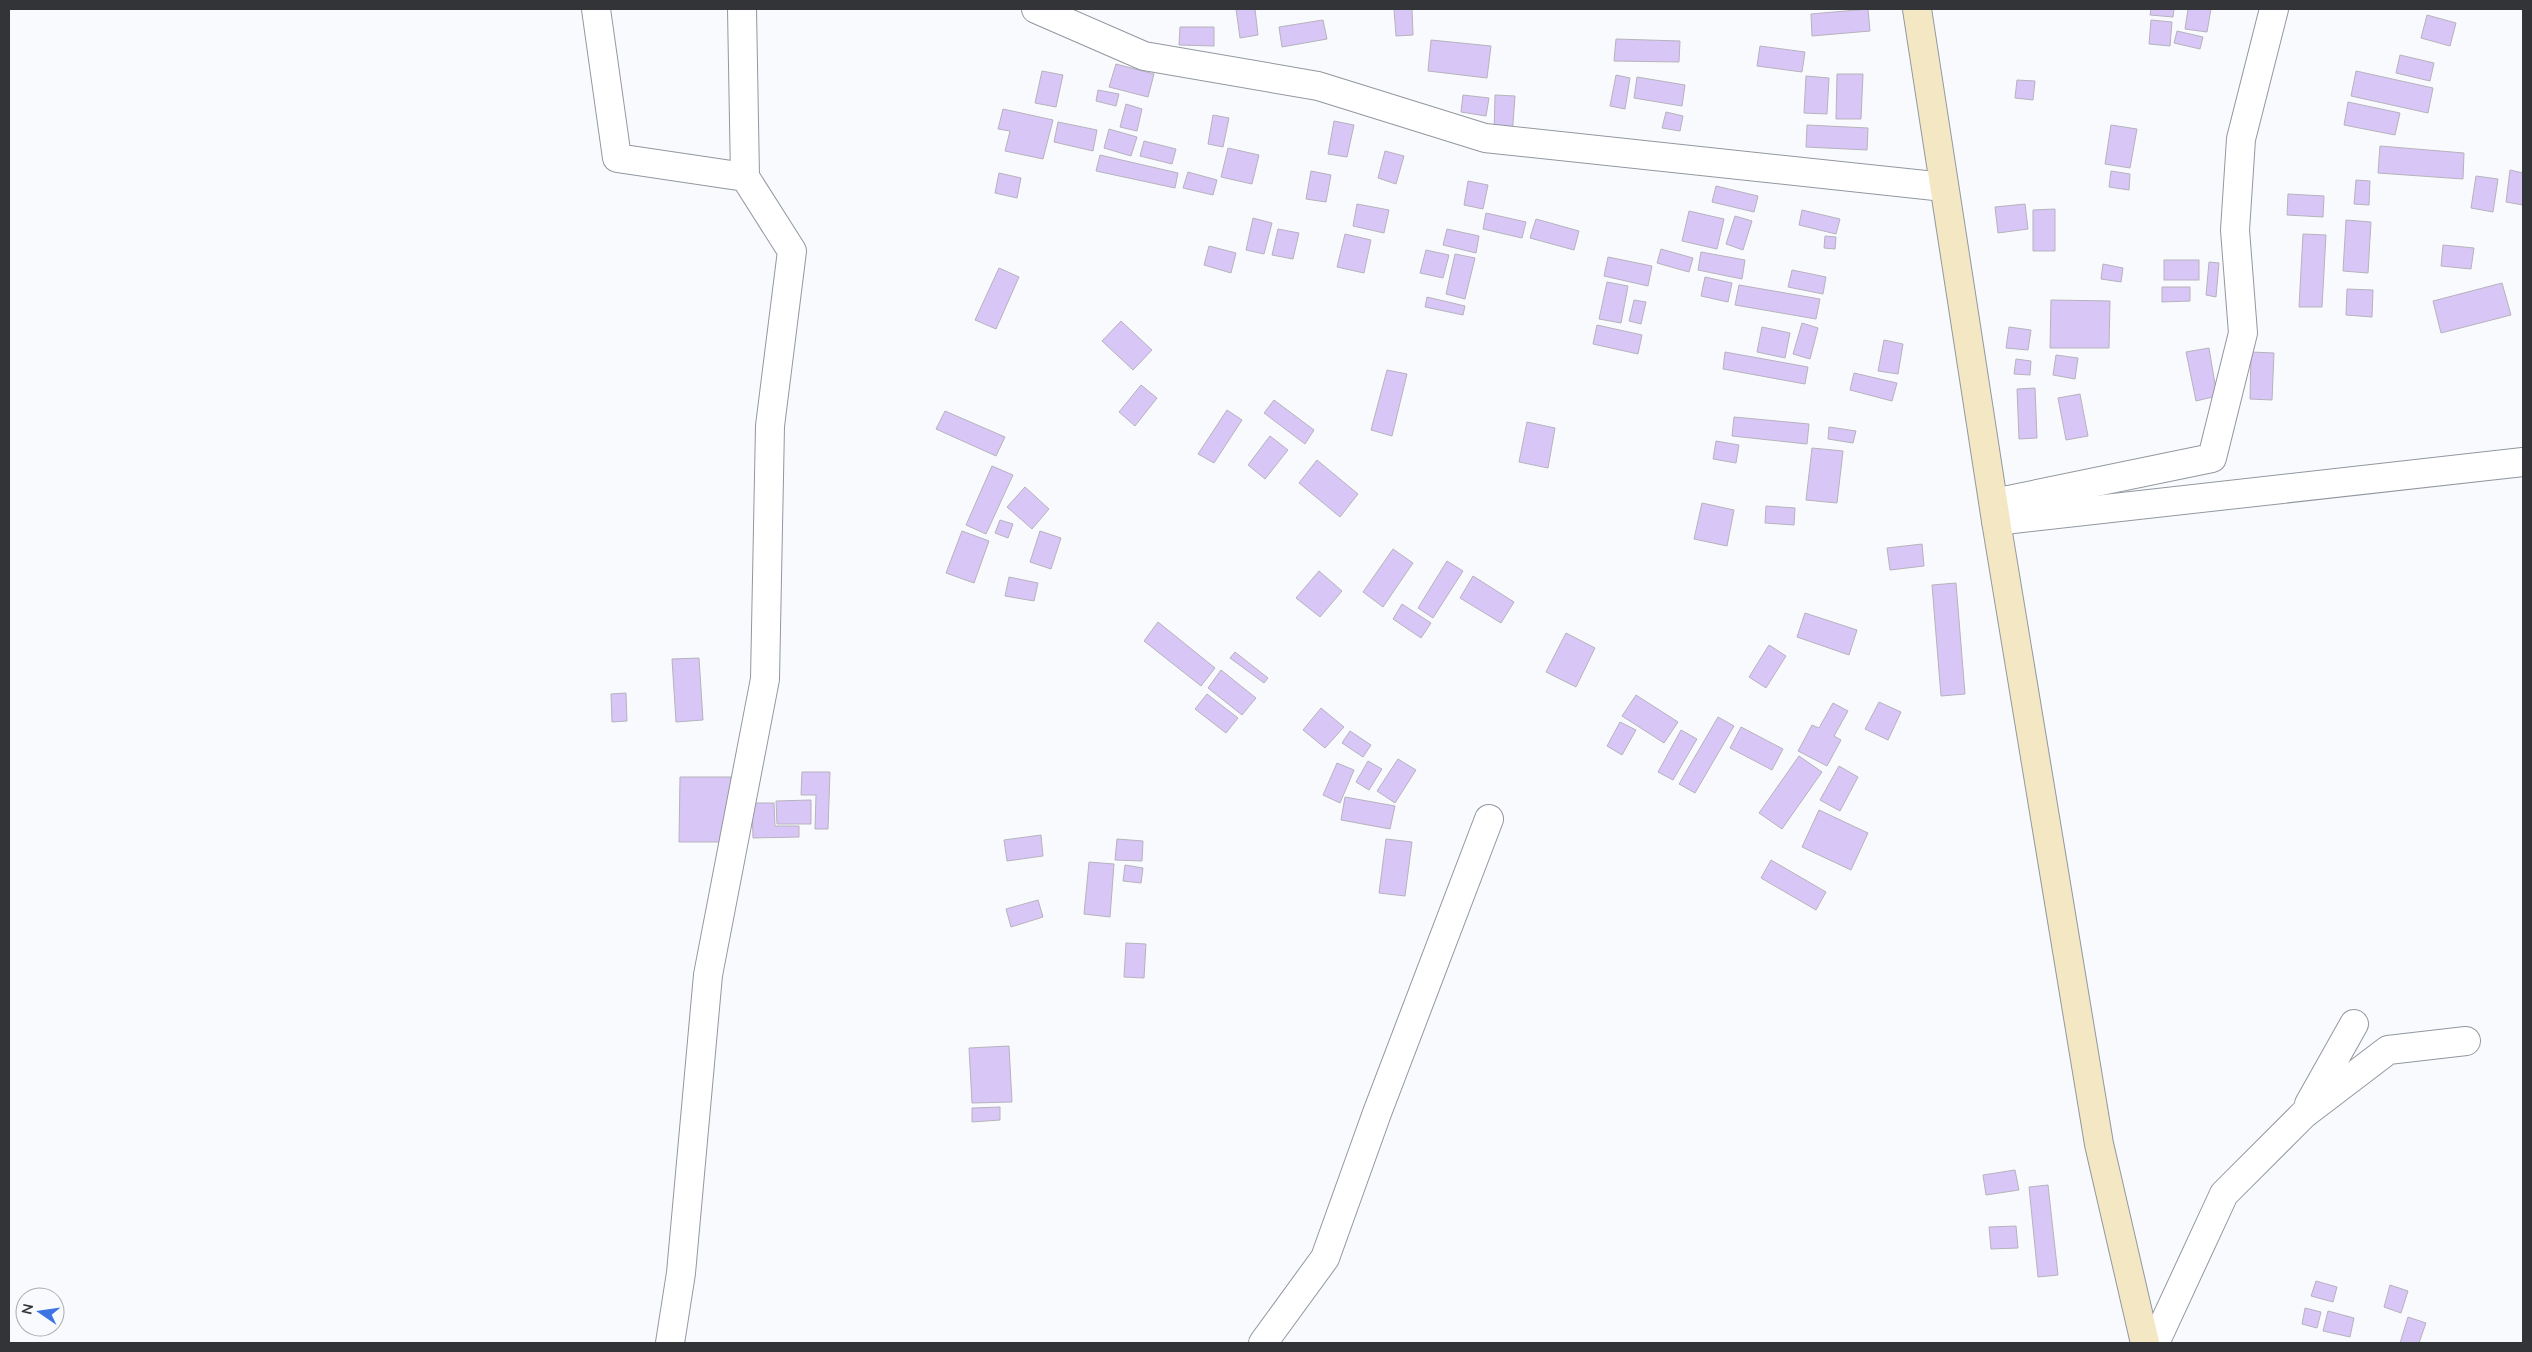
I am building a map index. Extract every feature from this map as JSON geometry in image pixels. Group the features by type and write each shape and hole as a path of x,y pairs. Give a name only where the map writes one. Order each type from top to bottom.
{"main road":[{"path":"1917,9 1995,512 2099,1144 2146,1343"}],"street":[{"path":"596,9 617,158 745,177"},
{"path":"670,1343 681,1273 708,975 765,680 770,426 792,251 745,177 742,9"},
{"path":"1036,9 1144,56 1318,86 1485,138 1944,187"},
{"path":"1995,512 2212,458 2243,333 2235,230 2241,139 2274,9"},
{"path":"1995,512 2523,462"},
{"path":"1263,1343 1326,1258 1377,1113 1489,819"},
{"path":"2304,1114 2354,1024"},
{"path":"2155,1343 2224,1194 2304,1114 2388,1050 2466,1041"}],"building":[{"path":"1236,9 1255,9 1258,35 1240,38"},
{"path":"1394,9 1412,9 1413,35 1396,36"},
{"path":"1868,9 1870,31 1812,36 1811,14"},
{"path":"2151,9 2174,9 2173,17 2150,15"},
{"path":"2188,9 2211,9 2207,32 2185,29"},
{"path":"2427,15 2456,23 2450,46 2421,38"},
{"path":"1323,20 1327,39 1282,47 1279,27"},
{"path":"2151,20 2172,22 2170,46 2149,44"},
{"path":"1180,27 1214,27 1214,46 1179,45"},
{"path":"2177,31 2203,37 2200,49 2174,43"},
{"path":"1616,39 1680,41 1679,62 1614,61"},
{"path":"1431,40 1491,46 1487,78 1428,71"},
{"path":"1760,46 1805,52 1802,72 1757,66"},
{"path":"2400,55 2434,63 2430,81 2396,73"},
{"path":"1116,64 1154,74 1148,97 1109,87"},
{"path":"1042,71 1063,75 1056,107 1035,103"},
{"path":"2356,71 2433,88 2428,113 2351,96"},
{"path":"1837,74 1863,74 1861,119 1836,119"},
{"path":"1616,75 1630,78 1625,109 1610,106"},
{"path":"1806,76 1829,78 1827,114 1804,113"},
{"path":"1637,77 1685,85 1682,106 1634,98"},
{"path":"2017,80 2035,81 2033,100 2015,98"},
{"path":"1098,90 1119,94 1116,106 1096,101"},
{"path":"1463,95 1489,98 1486,116 1461,112"},
{"path":"1495,95 1515,96 1512,137 1494,136"},
{"path":"2348,102 2400,113 2395,135 2344,125"},
{"path":"1126,104 1142,109 1137,131 1120,127"},
{"path":"1003,109 1053,120 1043,159 1005,151 1010,131 998,129"},
{"path":"1666,112 1683,116 1680,131 1662,128"},
{"path":"1213,115 1229,118 1223,147 1208,144"},
{"path":"1334,121 1354,125 1347,157 1328,154"},
{"path":"1058,122 1097,130 1093,151 1054,142"},
{"path":"1807,125 1868,128 1867,150 1806,147"},
{"path":"2111,125 2137,129 2130,168 2105,164"},
{"path":"1109,129 1137,137 1131,156 1104,148"},
{"path":"1144,141 1176,149 1172,164 1140,156"},
{"path":"2380,146 2464,153 2463,179 2378,173"},
{"path":"1228,148 1259,155 1252,184 1221,177"},
{"path":"1385,151 1404,156 1396,184 1378,178"},
{"path":"1100,155 1178,173 1175,188 1096,171"},
{"path":"2510,170 2523,173 2523,205 2506,202"},
{"path":"1311,171 1331,175 1326,202 1306,199"},
{"path":"2111,171 2130,174 2129,190 2109,187"},
{"path":"1188,172 1217,180 1213,195 1183,188"},
{"path":"999,173 1021,178 1017,198 995,193"},
{"path":"2476,176 2498,179 2493,212 2471,208"},
{"path":"2356,180 2370,181 2369,205 2354,204"},
{"path":"1468,181 1488,185 1483,209 1464,205"},
{"path":"1716,186 1758,196 1754,212 1712,202"},
{"path":"2288,194 2324,196 2323,217 2287,215"},
{"path":"1357,204 1389,210 1384,233 1353,226"},
{"path":"2025,204 2028,229 1998,233 1995,207"},
{"path":"2055,209 2055,251 2033,251 2033,210"},
{"path":"1802,210 1840,219 1836,234 1799,225"},
{"path":"1689,211 1724,219 1717,249 1682,241"},
{"path":"1486,213 1526,222 1522,238 1483,229"},
{"path":"1735,216 1752,221 1743,250 1726,244"},
{"path":"1253,218 1272,223 1264,254 1246,250"},
{"path":"1536,219 1579,231 1574,250 1530,238"},
{"path":"2346,220 2371,222 2368,273 2343,271"},
{"path":"1278,229 1299,233 1293,259 1272,255"},
{"path":"1447,229 1479,236 1476,253 1443,245"},
{"path":"1345,234 1371,240 1364,273 1337,267"},
{"path":"2303,234 2326,235 2322,307 2299,307"},
{"path":"1825,236 1836,237 1835,249 1824,248"},
{"path":"2443,245 2474,248 2471,269 2441,266"},
{"path":"1209,246 1236,253 1231,273 1204,265"},
{"path":"1661,249 1693,258 1689,272 1657,263"},
{"path":"1426,250 1449,255 1443,278 1420,273"},
{"path":"1701,252 1745,260 1742,279 1698,270"},
{"path":"1455,254 1475,258 1465,299 1446,294"},
{"path":"1608,257 1652,266 1648,286 1604,276"},
{"path":"2164,260 2199,260 2199,280 2164,280"},
{"path":"2209,262 2219,263 2216,297 2206,295"},
{"path":"2103,264 2123,268 2121,282 2101,279"},
{"path":"999,268 1019,277 996,329 975,320"},
{"path":"1792,270 1826,277 1823,294 1788,287"},
{"path":"1705,277 1732,283 1728,302 1701,296"},
{"path":"1607,282 1628,286 1621,323 1599,319"},
{"path":"2502,283 2511,315 2441,333 2433,301"},
{"path":"1739,285 1820,299 1816,319 1735,305"},
{"path":"2162,287 2190,287 2190,301 2162,302"},
{"path":"2347,289 2373,290 2372,317 2346,315"},
{"path":"1427,297 1465,306 1463,315 1425,307"},
{"path":"1634,300 1646,302 1641,324 1629,321"},
{"path":"2051,300 2110,301 2109,348 2050,348"},
{"path":"1121,321 1152,350 1133,370 1102,341"},
{"path":"1802,323 1818,328 1810,359 1793,354"},
{"path":"1597,325 1642,335 1638,354 1593,344"},
{"path":"1762,327 1790,333 1785,358 1757,352"},
{"path":"2009,327 2031,330 2028,350 2006,348"},
{"path":"1884,340 1903,344 1898,374 1878,371"},
{"path":"2209,348 2217,396 2196,401 2186,352"},
{"path":"1725,352 1808,367 1805,384 1723,369"},
{"path":"2251,352 2274,353 2272,400 2250,399"},
{"path":"2056,355 2078,358 2075,379 2053,375"},
{"path":"2016,359 2031,361 2030,375 2014,374"},
{"path":"1387,370 1407,374 1392,436 1371,430"},
{"path":"1854,373 1897,383 1892,401 1850,390"},
{"path":"1141,385 1157,398 1135,426 1119,412"},
{"path":"2035,388 2037,438 2019,439 2017,389"},
{"path":"2080,394 2088,436 2066,440 2058,398"},
{"path":"1274,400 1314,430 1305,444 1264,413"},
{"path":"1227,410 1242,420 1214,463 1198,454"},
{"path":"945,411 1005,437 996,456 936,429"},
{"path":"1734,417 1809,424 1807,444 1732,436"},
{"path":"1527,422 1555,428 1548,468 1519,462"},
{"path":"1829,427 1856,431 1853,443 1828,439"},
{"path":"1270,436 1288,450 1265,479 1248,465"},
{"path":"1716,441 1739,445 1736,463 1713,459"},
{"path":"1812,448 1843,451 1837,503 1806,500"},
{"path":"1317,460 1358,494 1340,517 1299,483"},
{"path":"992,466 1013,475 986,534 966,525"},
{"path":"1025,487 1049,509 1032,529 1007,507"},
{"path":"1702,503 1734,510 1727,546 1694,539"},
{"path":"1766,506 1795,508 1794,525 1765,523"},
{"path":"1000,520 1013,524 1008,538 995,533"},
{"path":"962,531 989,541 974,583 946,573"},
{"path":"1040,531 1061,538 1051,569 1030,562"},
{"path":"1922,544 1924,566 1890,570 1887,548"},
{"path":"1393,549 1413,563 1383,607 1363,592"},
{"path":"1447,561 1463,571 1433,618 1418,608"},
{"path":"1319,571 1342,591 1320,617 1296,598"},
{"path":"1473,576 1514,602 1501,623 1460,598"},
{"path":"1009,577 1038,583 1034,601 1005,596"},
{"path":"1956,583 1965,694 1941,696 1932,585"},
{"path":"1402,604 1431,623 1421,638 1393,619"},
{"path":"1805,613 1857,630 1849,655 1797,637"},
{"path":"1158,622 1215,668 1201,686 1144,641"},
{"path":"1566,633 1595,648 1576,687 1546,672"},
{"path":"1769,645 1786,656 1766,688 1749,677"},
{"path":"1235,652 1268,678 1264,683 1230,658"},
{"path":"699,658 703,720 676,722 672,659"},
{"path":"1221,670 1256,698 1242,715 1208,688"},
{"path":"626,693 627,721 612,722 611,694"},
{"path":"1207,694 1238,718 1226,733 1195,709"},
{"path":"1636,695 1678,722 1664,743 1622,716"},
{"path":"1879,702 1901,712 1888,740 1865,729"},
{"path":"1833,703 1848,711 1834,736 1841,740 1827,766 1798,751 1812,725 1819,728"},
{"path":"1321,708 1344,727 1325,748 1303,730"},
{"path":"1718,717 1734,726 1695,793 1679,784"},
{"path":"1620,722 1636,730 1622,755 1607,746"},
{"path":"1741,727 1783,749 1772,770 1730,748"},
{"path":"1681,730 1697,739 1673,780 1658,772"},
{"path":"1350,731 1371,745 1363,757 1342,743"},
{"path":"1799,756 1822,772 1782,829 1759,813"},
{"path":"1398,759 1416,770 1395,803 1377,791"},
{"path":"1368,761 1382,769 1369,790 1356,782"},
{"path":"1337,763 1354,770 1340,803 1323,795"},
{"path":"1839,766 1858,777 1840,811 1820,800"},
{"path":"802,772 830,772 828,829 815,829 816,795 801,795"},
{"path":"680,777 731,777 730,842 679,842"},
{"path":"1345,797 1395,806 1390,829 1341,820"},
{"path":"811,800 811,824 777,824 776,801"},
{"path":"752,803 774,803 775,826 799,826 799,837 753,838"},
{"path":"1819,810 1868,833 1851,870 1802,847"},
{"path":"1041,835 1043,856 1007,861 1004,840"},
{"path":"1117,839 1143,841 1142,861 1115,860"},
{"path":"1386,839 1412,842 1405,896 1379,893"},
{"path":"1771,860 1826,892 1816,910 1761,878"},
{"path":"1089,862 1114,864 1110,917 1084,914"},
{"path":"1125,865 1143,868 1141,883 1123,881"},
{"path":"1038,900 1043,917 1011,927 1006,909"},
{"path":"1126,943 1146,944 1144,978 1124,977"},
{"path":"1009,1046 1012,1102 972,1103 969,1048"},
{"path":"1000,1107 1000,1120 972,1122 972,1108"},
{"path":"2015,1170 2019,1190 1986,1195 1983,1175"},
{"path":"2048,1185 2058,1275 2038,1277 2029,1187"},
{"path":"2016,1226 2018,1248 1991,1249 1989,1227"},
{"path":"2316,1281 2337,1287 2333,1302 2311,1296"},
{"path":"2390,1285 2408,1291 2401,1313 2384,1307"},
{"path":"2305,1308 2321,1312 2317,1328 2302,1324"},
{"path":"2328,1311 2354,1318 2350,1337 2323,1331"},
{"path":"2408,1317 2426,1323 2419,1343 2400,1343"}]}
